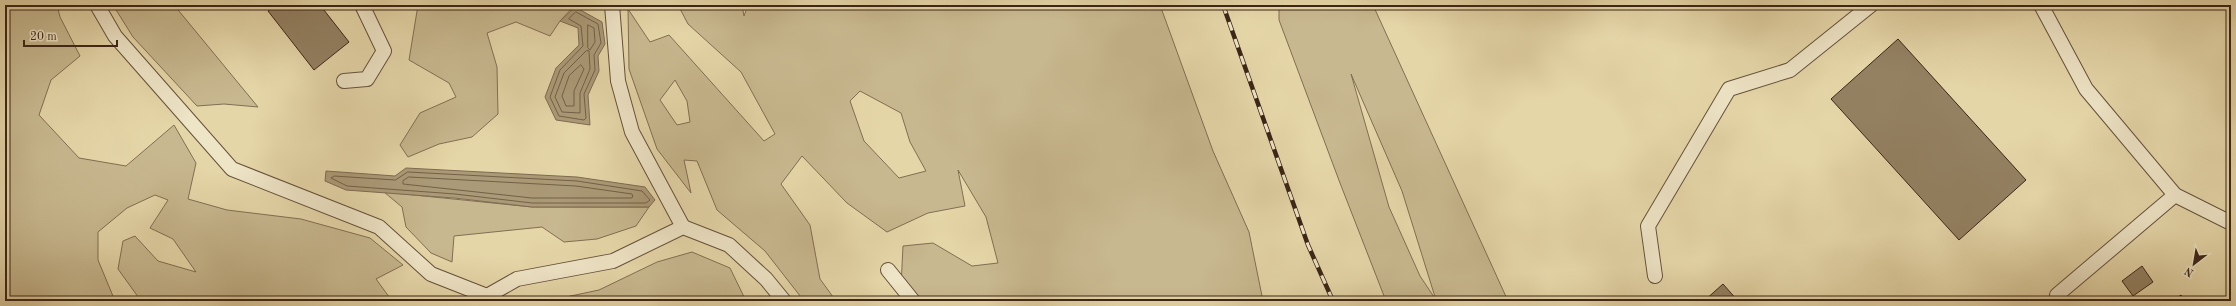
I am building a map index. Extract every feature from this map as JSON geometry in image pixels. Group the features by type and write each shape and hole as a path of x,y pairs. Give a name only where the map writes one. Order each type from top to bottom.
{"lane":[{"path":"97,5 115,36 232,169 378,227 431,274 486,298 517,279 613,261 683,227"},
{"path":"344,81 367,79 384,50 362,5"},
{"path":"612,5 618,81 632,132 683,227 729,245 766,279 784,301"},
{"path":"1655,276 1648,226 1729,89 1790,70 1871,5"},
{"path":"2041,5 2086,89 2175,195 2231,223"},
{"path":"2057,295 2175,195"},
{"path":"888,270 913,301"}],"shaded area":[{"path":"5,5 57,5 60,17 80,56 51,80 39,115 79,158 126,166 174,125 196,163 188,199 227,210 301,219 370,238 403,265 376,279 392,301 141,301 118,269 123,241 135,236 158,261 196,272 173,239 150,228 168,200 155,195 127,208 98,232 98,260 115,301 5,301"},
{"path":"113,5 174,5 258,107 224,104 197,106 133,37"},
{"path":"418,5 575,5 560,21 550,36 516,22 487,33 497,67 498,114 472,137 439,144 408,157 400,145 420,113 456,97 449,83 409,60"},
{"path":"678,5 742,5 744,16 748,5 1160,5 1213,151 1249,232 1263,301 917,301 901,286 903,246 933,243 972,266 998,263 986,217 958,170 965,206 928,213 887,232 847,203 802,156 781,184 810,225 820,279 836,301 804,301 765,251 717,210 697,161 684,160 691,193 657,149 629,69 628,9 650,42 669,35 764,141 775,134 741,72 688,24","holes":["675,80 687,101 690,122 677,125 660,100","860,91 901,113 910,142 926,171 899,178 864,141 850,101"]},
{"path":"1279,5 1373,5 1508,301 1386,301 1279,20","holes":["1351,74 1402,191 1436,300 1420,276 1389,207"]},
{"path":"384,192 532,207 649,207 636,226 597,239 564,242 542,227 454,236 452,262 431,253 406,227 402,207"},
{"path":"692,252 730,268 746,301 547,301 599,290 657,262"}],"water":[{"path":"575,7 602,22 605,44 598,56 599,71 588,95 590,125 556,120 545,97 556,68 579,45 578,28 560,21"},
{"path":"406,168 577,177 645,187 655,200 649,207 532,207 454,198 346,190 325,181 326,171 395,176"}],"building":[{"path":"276,5 320,5 349,42 314,70 268,11"},
{"path":"1898,39 2026,180 1959,240 1831,99"},
{"path":"2142,266 2153,282 2133,296 2122,281"},
{"path":"1723,284 1738,301 1704,301"},
{"path":"2181,295 2186,301 2172,301"}],"railway":[{"path":"1223,5 1308,245 1333,301"}]}
